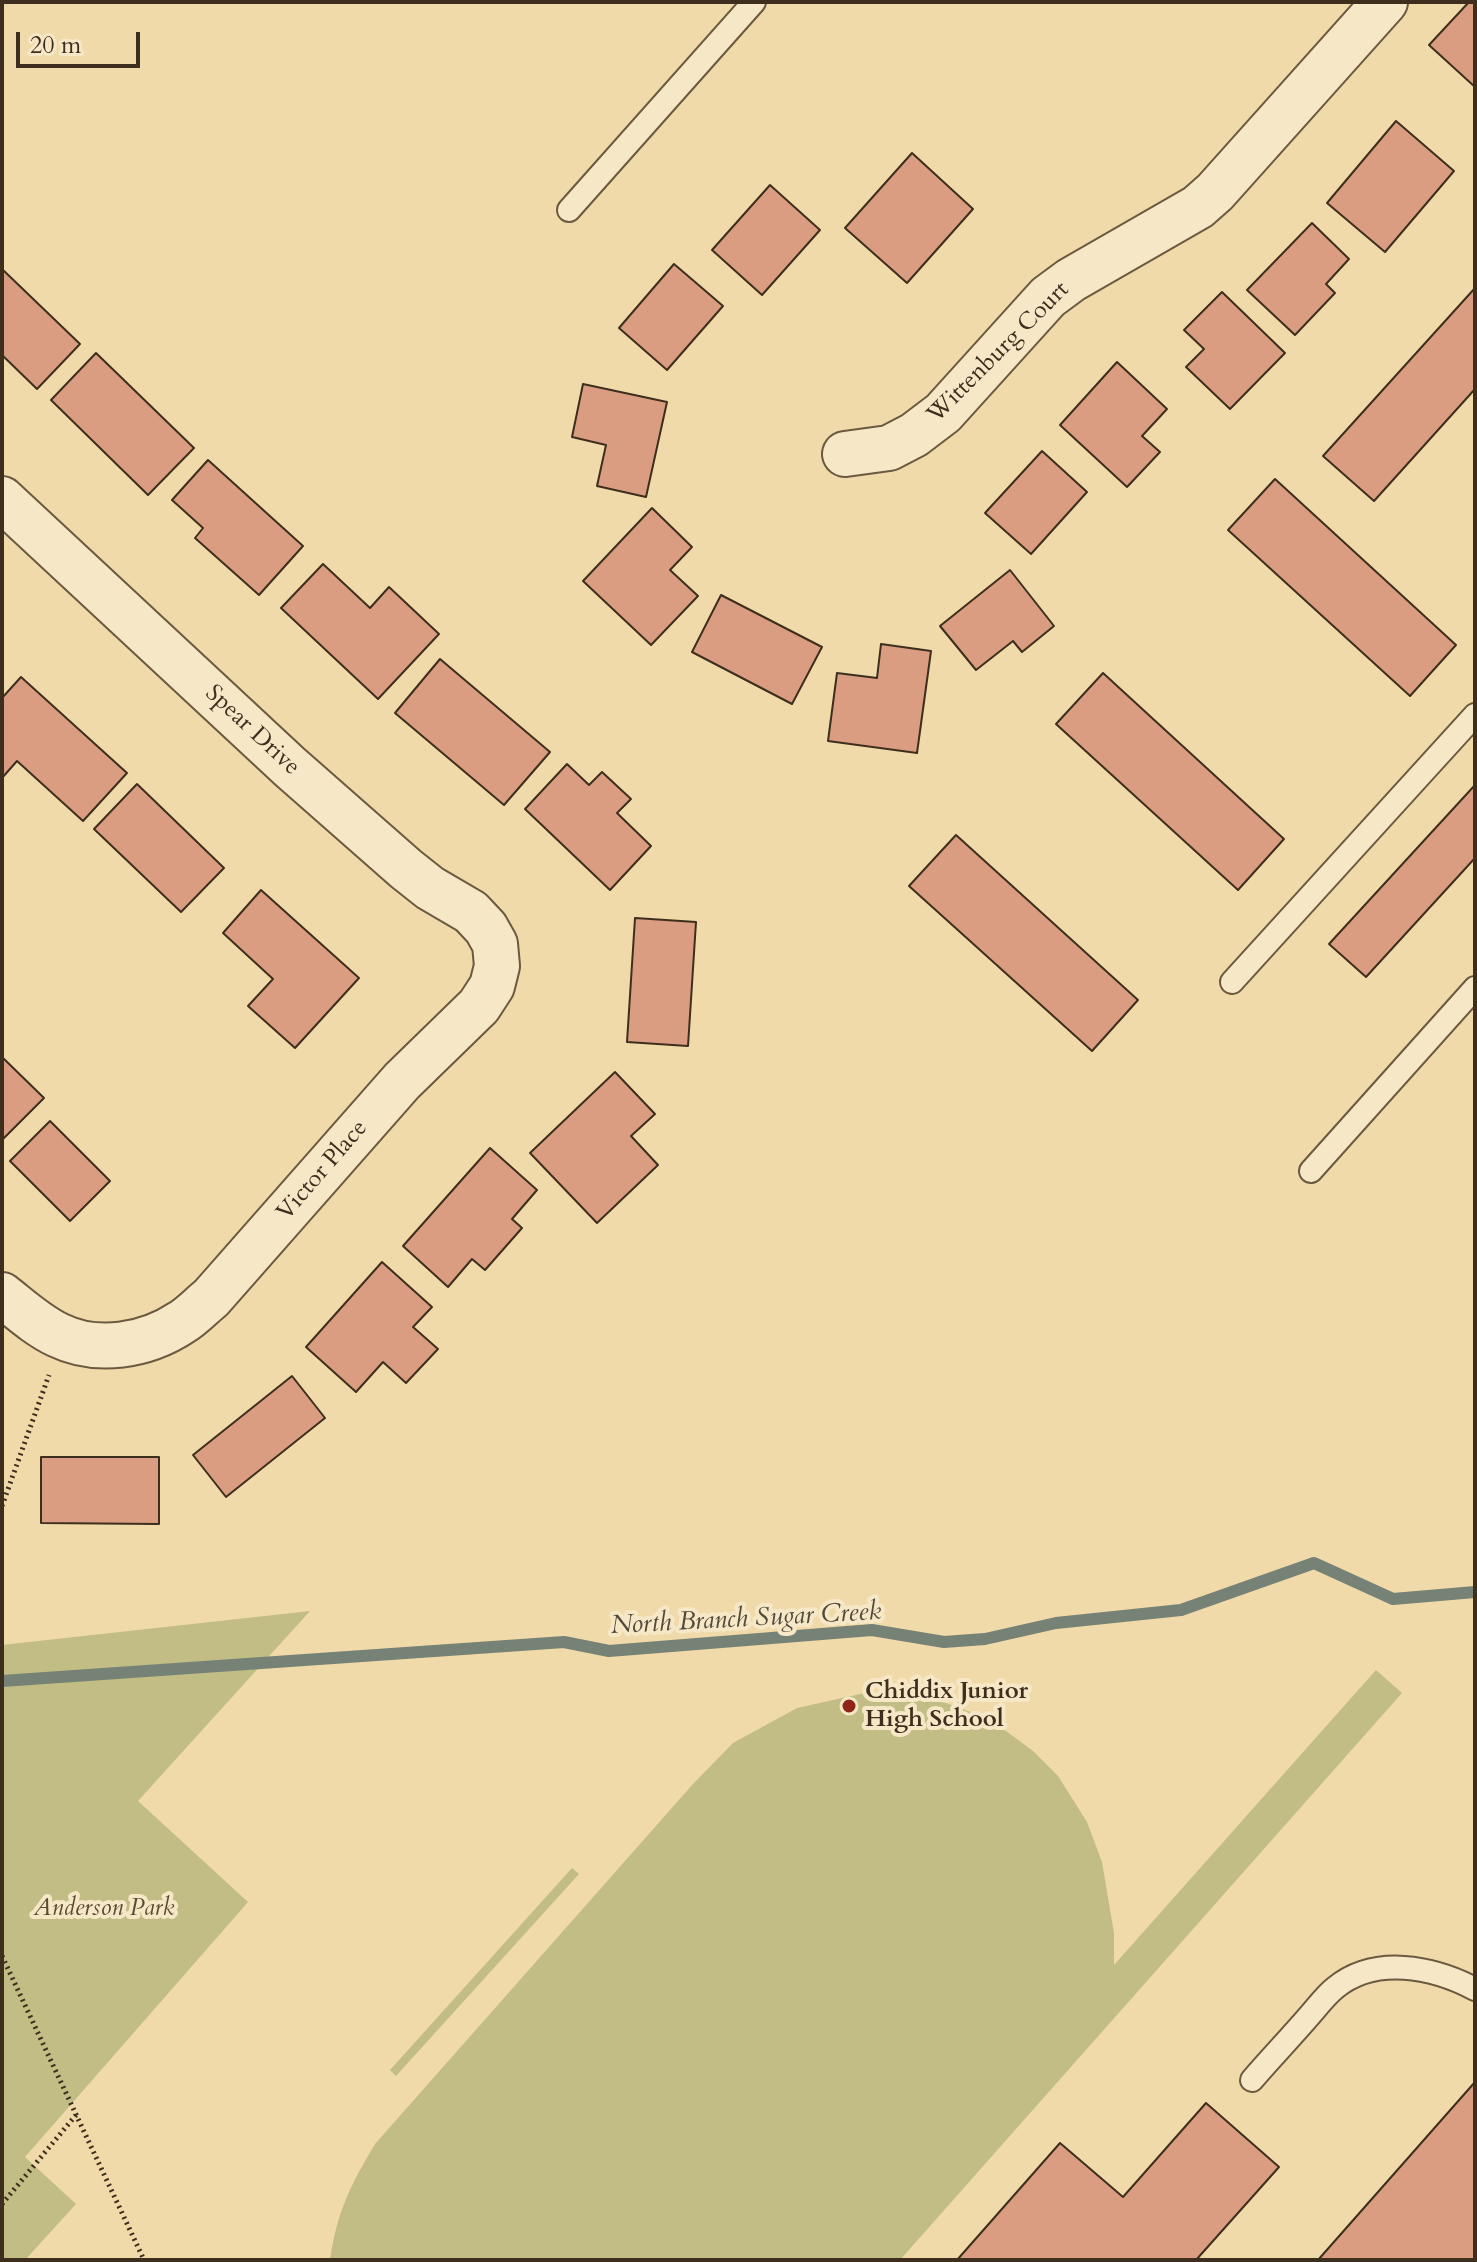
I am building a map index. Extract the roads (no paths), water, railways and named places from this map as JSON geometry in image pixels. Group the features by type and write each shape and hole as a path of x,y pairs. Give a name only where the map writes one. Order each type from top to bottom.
{"street":[{"name":"Wittenburg Court","path":"845,454 889,448 914,435 943,413 1059,288 1198,207 1215,192 1385,2"},
{"name":"Spear Drive","path":"2,499 290,767 406,869 430,888 471,912 495,944 497,959"},
{"name":"Victor Place","path":"2,1295 57,1335 96,1347 141,1340 163,1333 184,1321 211,1298 402,1081 479,1006 492,986 497,959"}],"lane":[{"path":"569,210 754,2"},
{"path":"1232,982 1475,715"},
{"path":"1311,1171 1475,988"},
{"path":"1252,2080 1334,1988 1353,1976 1380,1967 1416,1969 1457,1980 1475,1989"}],"waterway":[{"name":"North Branch Sugar Creek","path":"2,1681 564,1642 609,1651 872,1630 944,1642 985,1639 1056,1623 1181,1610 1314,1563 1393,1599 1475,1592"}],"place":[{"name":"Chiddix Junior High School","path":"849,1706"}],"park label":[{"name":"Anderson Park","path":"104,1909"}]}
